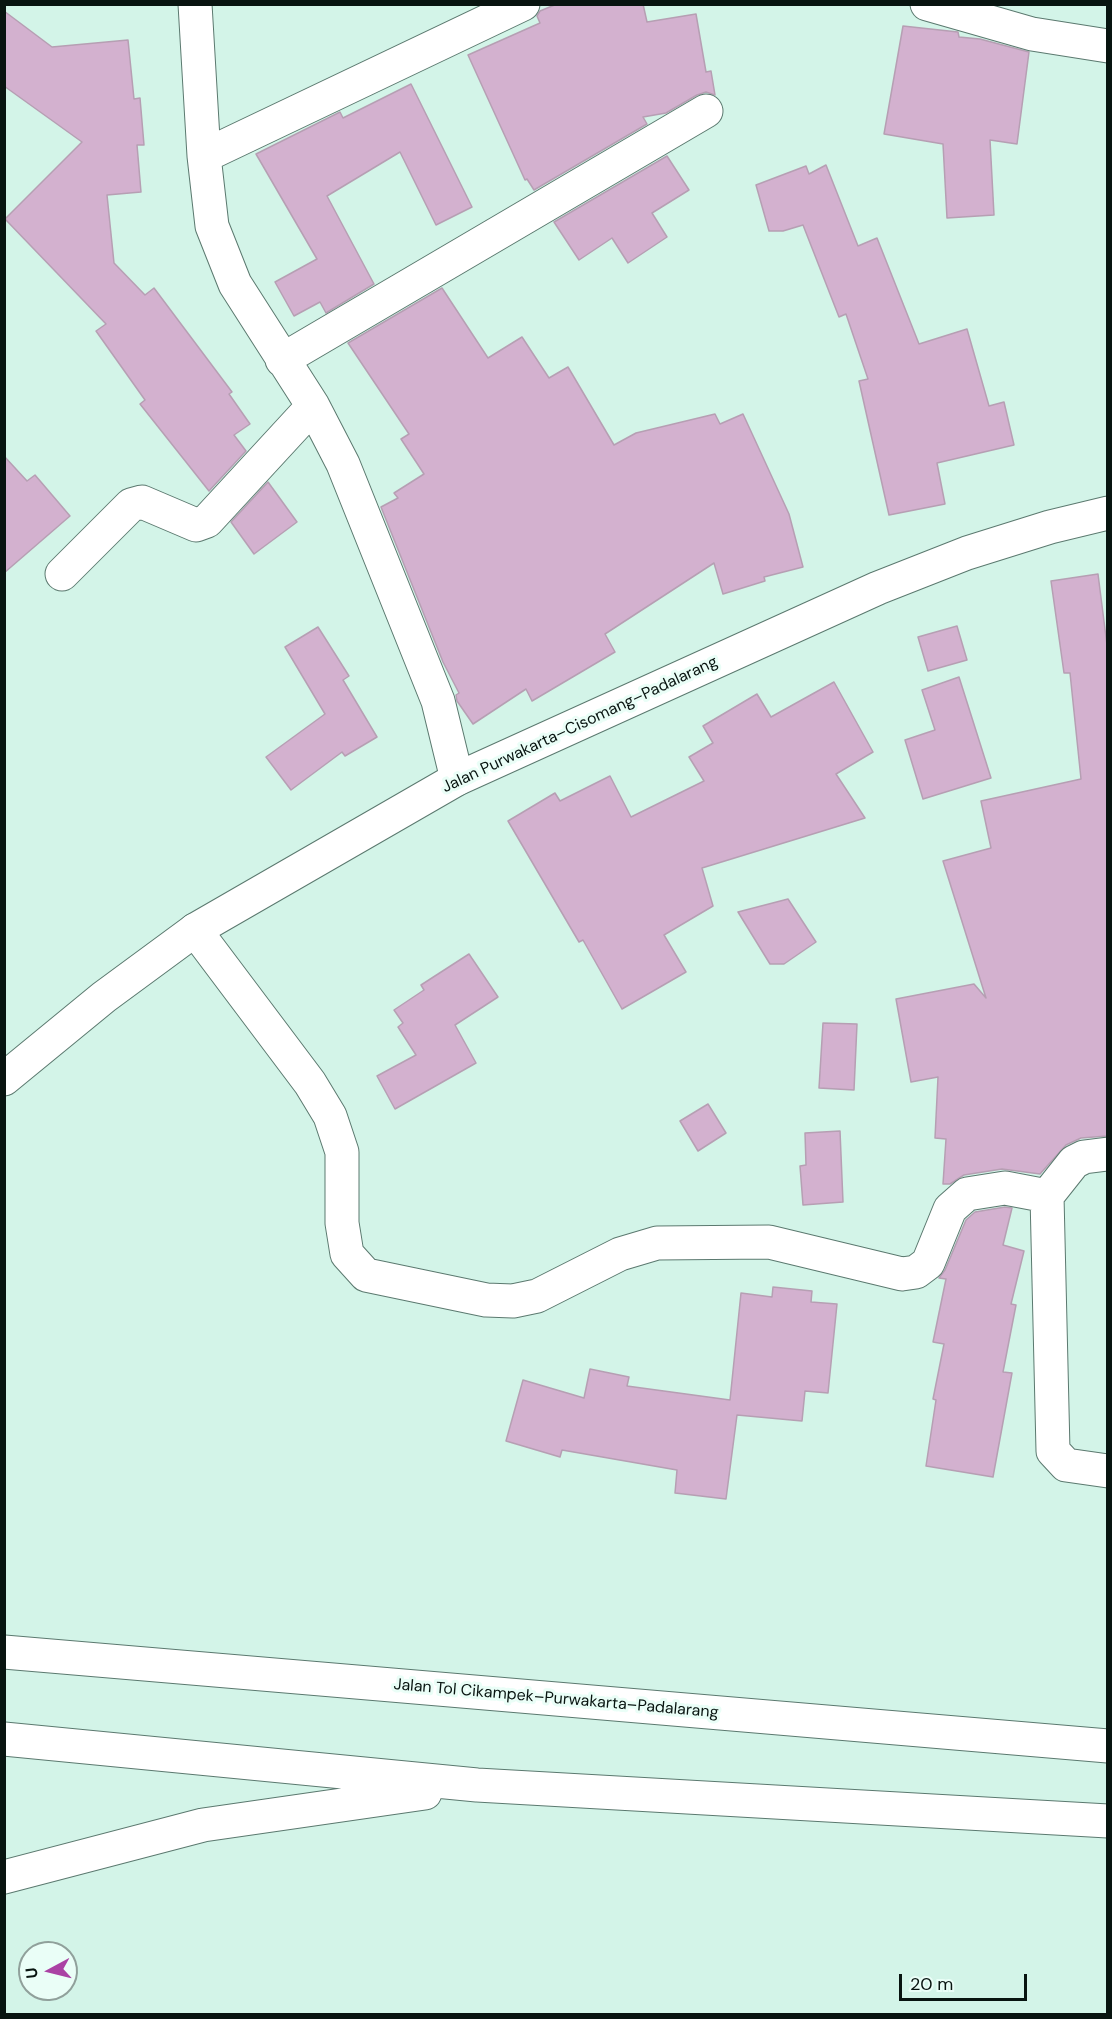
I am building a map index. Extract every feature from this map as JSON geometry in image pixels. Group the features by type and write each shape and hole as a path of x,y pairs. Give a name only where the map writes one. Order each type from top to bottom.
{"main road":[{"path":"195,4 204,156 212,226 235,284 313,406 355,493 438,701 457,778"},
{"path":"204,156 523,4"},
{"path":"927,4 1032,33 1107,46"},
{"path":"282,360 706,111"},
{"path":"62,574 131,505 142,502 196,525 207,521 313,406"},
{"name":"Jalan Purwakarta–Cisomang–Padalarang","path":"4,1079 104,997 195,930 457,778 878,588 967,554 1050,527 1107,513"},
{"path":"195,930 310,1083 330,1116 342,1152 342,1223 347,1254 366,1275 486,1300 513,1301 537,1296 620,1254 657,1243 757,1242 769,1242 902,1274 916,1272 928,1263 950,1209 967,1194 1005,1188 1047,1196"},
{"path":"1107,1154 1084,1157 1074,1162 1047,1196 1053,1452 1066,1466 1107,1471"},
{"name":"Jalan Tol Cikampek–Purwakarta–Padalarang","path":"6,1652 1107,1746"},
{"path":"4,1739 477,1785 1107,1821"},
{"path":"4,1877 202,1825 477,1785"}],"building":[{"path":"557,4 643,4 647,22 696,14 706,72 711,71 715,95 706,92 666,113 643,117 647,124 534,190 527,179 525,180 468,55 540,23 537,16 540,11"},
{"path":"4,11 52,47 128,40 134,99 140,98 144,145 137,145 141,192 107,195 114,263 145,295 154,288 232,392 229,394 250,424 234,435 246,451 209,491 140,404 145,400 96,331 106,324 5,219 82,142 4,86"},
{"path":"903,26 958,32 959,37 980,39 1029,52 1017,144 990,140 994,215 947,218 943,144 884,134"},
{"path":"411,84 472,207 436,225 400,152 327,196 374,284 326,313 320,302 294,316 275,282 317,259 256,154 340,112 343,118"},
{"path":"667,156 689,190 652,213 667,237 628,263 612,238 579,260 554,222"},
{"path":"826,165 858,246 877,238 919,344 967,329 989,406 1004,402 1014,445 937,463 945,504 889,515 859,381 868,379 846,314 839,317 803,225 783,231 769,231 756,185 806,166 809,174"},
{"path":"442,288 488,358 522,337 549,378 568,367 614,445 636,433 715,414 720,424 743,414 789,514 803,567 764,577 765,581 723,594 714,563 605,634 615,652 532,701 526,689 473,724 457,701 456,695 459,693 443,662 381,507 398,498 394,493 424,474 401,439 409,434 348,343"},
{"path":"4,456 27,481 35,475 70,516 4,573"},
{"path":"268,482 297,522 254,554 231,522"},
{"path":"1098,574 1107,645 1107,1136 1081,1138 1066,1145 1040,1174 1002,1169 964,1175 950,1184 943,1184 946,1139 935,1138 938,1077 911,1082 896,999 974,984 986,998 943,861 991,848 981,801 1081,779 1070,673 1064,673 1051,581"},
{"path":"957,626 967,660 928,671 918,637"},
{"path":"318,627 349,676 343,680 377,737 345,756 342,752 291,790 266,757 325,714 285,647"},
{"path":"959,677 991,778 923,799 905,740 935,730 922,690"},
{"path":"834,682 873,752 836,774 865,818 702,868 713,906 664,935 686,972 622,1009 583,940 579,942 508,821 555,793 560,801 610,776 631,817 704,781 689,757 713,743 703,726 757,694 771,717"},
{"path":"788,899 816,942 784,964 770,964 738,912"},
{"path":"469,954 498,997 455,1025 476,1063 395,1109 377,1076 416,1055 398,1027 403,1023 394,1010 424,990 421,985"},
{"path":"823,1023 857,1024 854,1090 819,1088"},
{"path":"708,1104 726,1133 698,1151 680,1121"},
{"path":"840,1131 843,1202 803,1205 800,1166 806,1165 805,1133"},
{"path":"1012,1208 1003,1245 1024,1251 1011,1304 1016,1305 1003,1372 1012,1373 993,1477 926,1466 936,1400 933,1399 944,1344 933,1342 946,1279 939,1278 945,1270 966,1220 975,1212"},
{"path":"773,1287 812,1291 811,1302 837,1304 828,1393 805,1391 802,1421 737,1415 726,1499 675,1493 677,1470 562,1450 560,1457 506,1441 523,1380 584,1398 590,1369 629,1377 627,1386 730,1400 741,1293 772,1297"}]}
